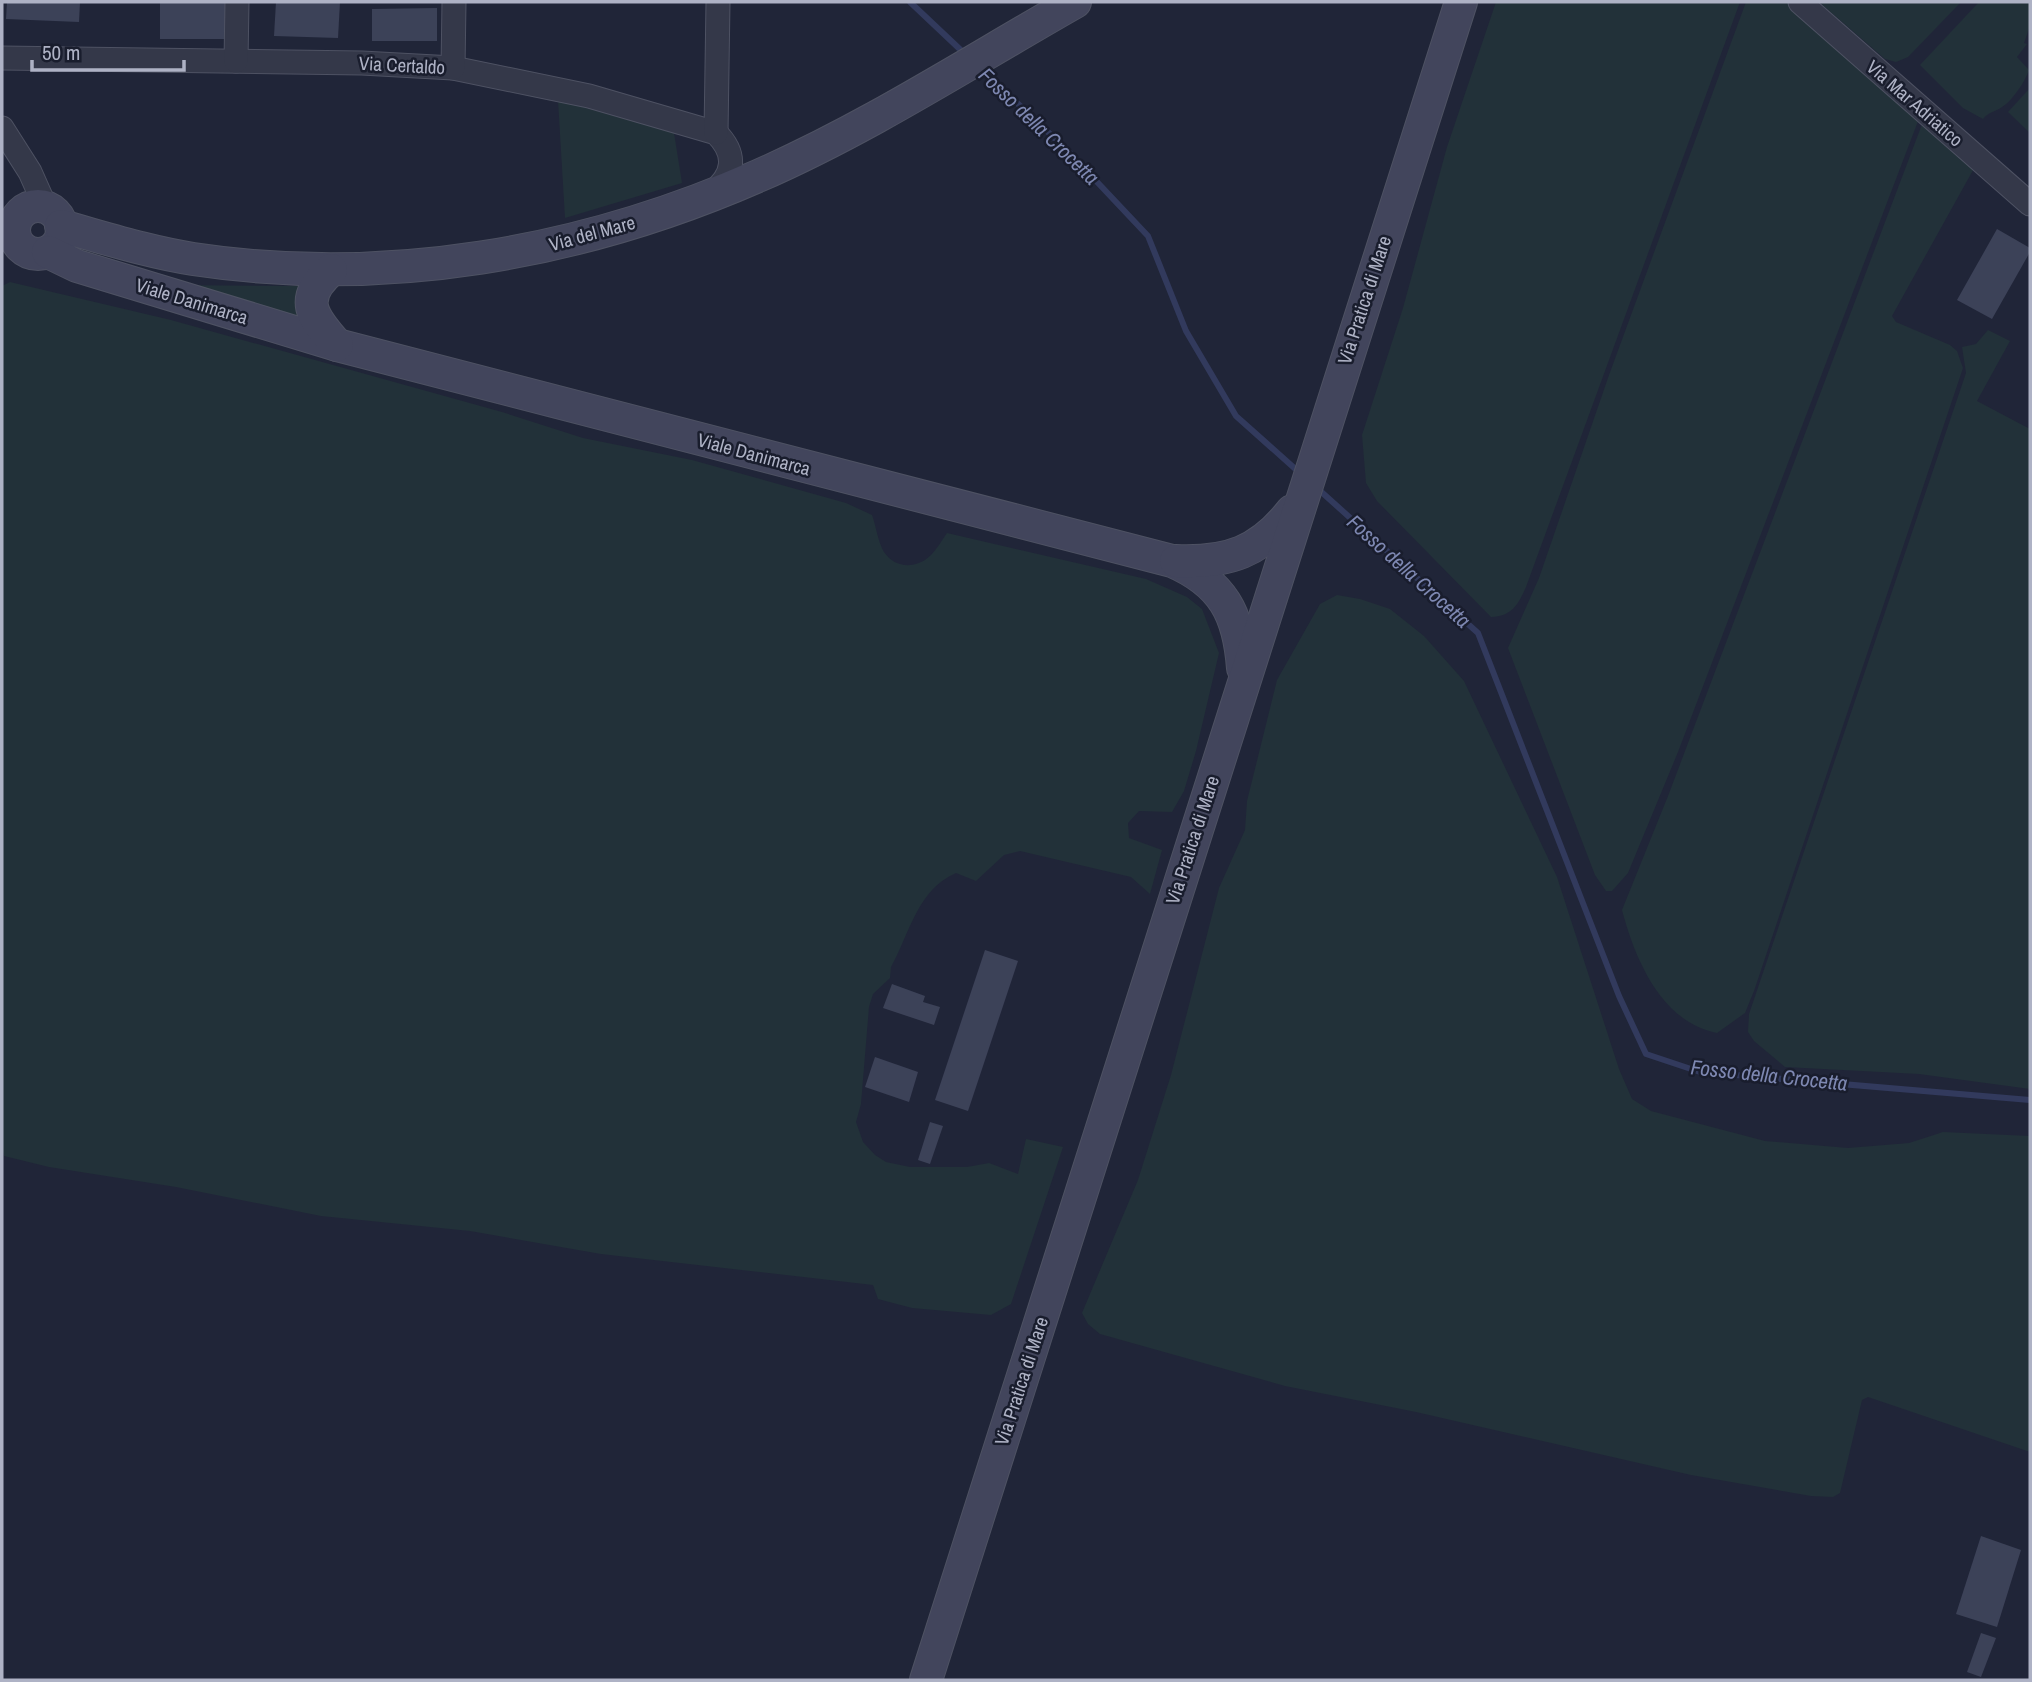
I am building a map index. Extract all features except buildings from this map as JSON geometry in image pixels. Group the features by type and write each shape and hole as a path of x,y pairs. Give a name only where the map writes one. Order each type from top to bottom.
{"main road":[{"name":"Via del Mare","path":"29,229 194,259 331,270 412,267 522,251 595,234 707,197 820,147 1075,2"},
{"name":"Via Pratica di Mare","path":"926,1680 1243,676 1461,2"},
{"name":"Viale Danimarca","path":"29,229 77,266 337,345 1172,561 1194,570 1228,605 1240,635 1243,676"},
{"path":"331,270 317,283 311,300 315,317 337,345"},
{"name":"Viale Danimarca","path":"1172,561 1211,562 1238,554 1261,543 1280,526 1300,501"}],"street":[{"path":"236,61 237,2"},
{"path":"453,68 454,2"},
{"path":"707,197 727,178 733,163 728,148 716,134 718,2"},
{"name":"Via Mar Adriatico","path":"1800,2 2030,204"},
{"name":"Via Certaldo","path":"2,58 236,61 453,68 590,96 716,134"},
{"path":"4,133 30,172 29,229"}],"shaded area":[{"path":"1496,2 1740,2 1526,587 1509,612 1491,617 1377,501 1366,483 1362,435 1403,308 1447,147"},
{"path":"1746,2 1791,2 1920,116 1678,752 1628,873 1612,891 1606,891 1595,875 1508,648 1539,578 1609,375"},
{"path":"1819,2 1961,2 1908,57 1896,62 1885,59"},
{"path":"1979,2 2030,2 2030,26 2024,43 2027,44 2017,57 2029,70 2027,75 2010,100 1983,119 1963,108 1920,65"},
{"path":"2030,88 2030,133 2008,112"},
{"path":"558,100 674,133 682,183 565,218"},
{"path":"1924,119 1977,163 1892,316 1896,322 1950,345 1957,351 1963,368 1754,991 1745,1013 1717,1033 1697,1027 1680,1016 1653,986 1634,948 1622,910 1668,796"},
{"path":"10,282 171,320 502,412 583,438 692,460 846,503 872,515 884,552 900,564 913,565 925,560 947,533 1146,579 1187,597 1202,609 1219,653 1184,791 1172,812 1139,811 1128,823 1129,838 1162,850 1150,894 1131,877 1020,851 1004,855 976,881 956,873 932,890 923,901 891,967 890,978 873,994 869,1007 861,1104 856,1122 863,1142 875,1155 886,1162 910,1167 967,1167 989,1163 1018,1174 1026,1139 1063,1147 1011,1304 991,1315 912,1308 878,1299 873,1285 601,1254 470,1231 321,1216 176,1187 49,1167 4,1156 2,286"},
{"path":"166,285 306,286 302,321"},
{"path":"1988,330 2010,341 1977,401 2030,429 2030,1089 1919,1074 1785,1067 1754,1041 1748,1032 1749,1014 1966,373 1962,347 1976,344"},
{"path":"1337,595 1390,609 1424,636 1464,681 1557,877 1619,1069 1632,1099 1651,1111 1765,1141 1848,1148 1909,1143 1943,1132 2030,1136 2030,1452 1868,1397 1862,1400 1840,1493 1833,1497 1811,1496 1691,1475 1416,1412 1285,1386 1100,1334 1088,1324 1082,1313 1138,1180 1171,1075 1219,888 1245,830 1247,801 1277,680 1320,604"}],"waterway":[{"name":"Fosso della Crocetta","path":"910,2 965,54"},
{"name":"Fosso della Crocetta","path":"981,69 1067,150 1148,236 1186,331 1236,416 1301,474"},
{"name":"Fosso della Crocetta","path":"1317,488 1478,633 1619,996 1646,1054 1700,1072 2030,1100"}]}
